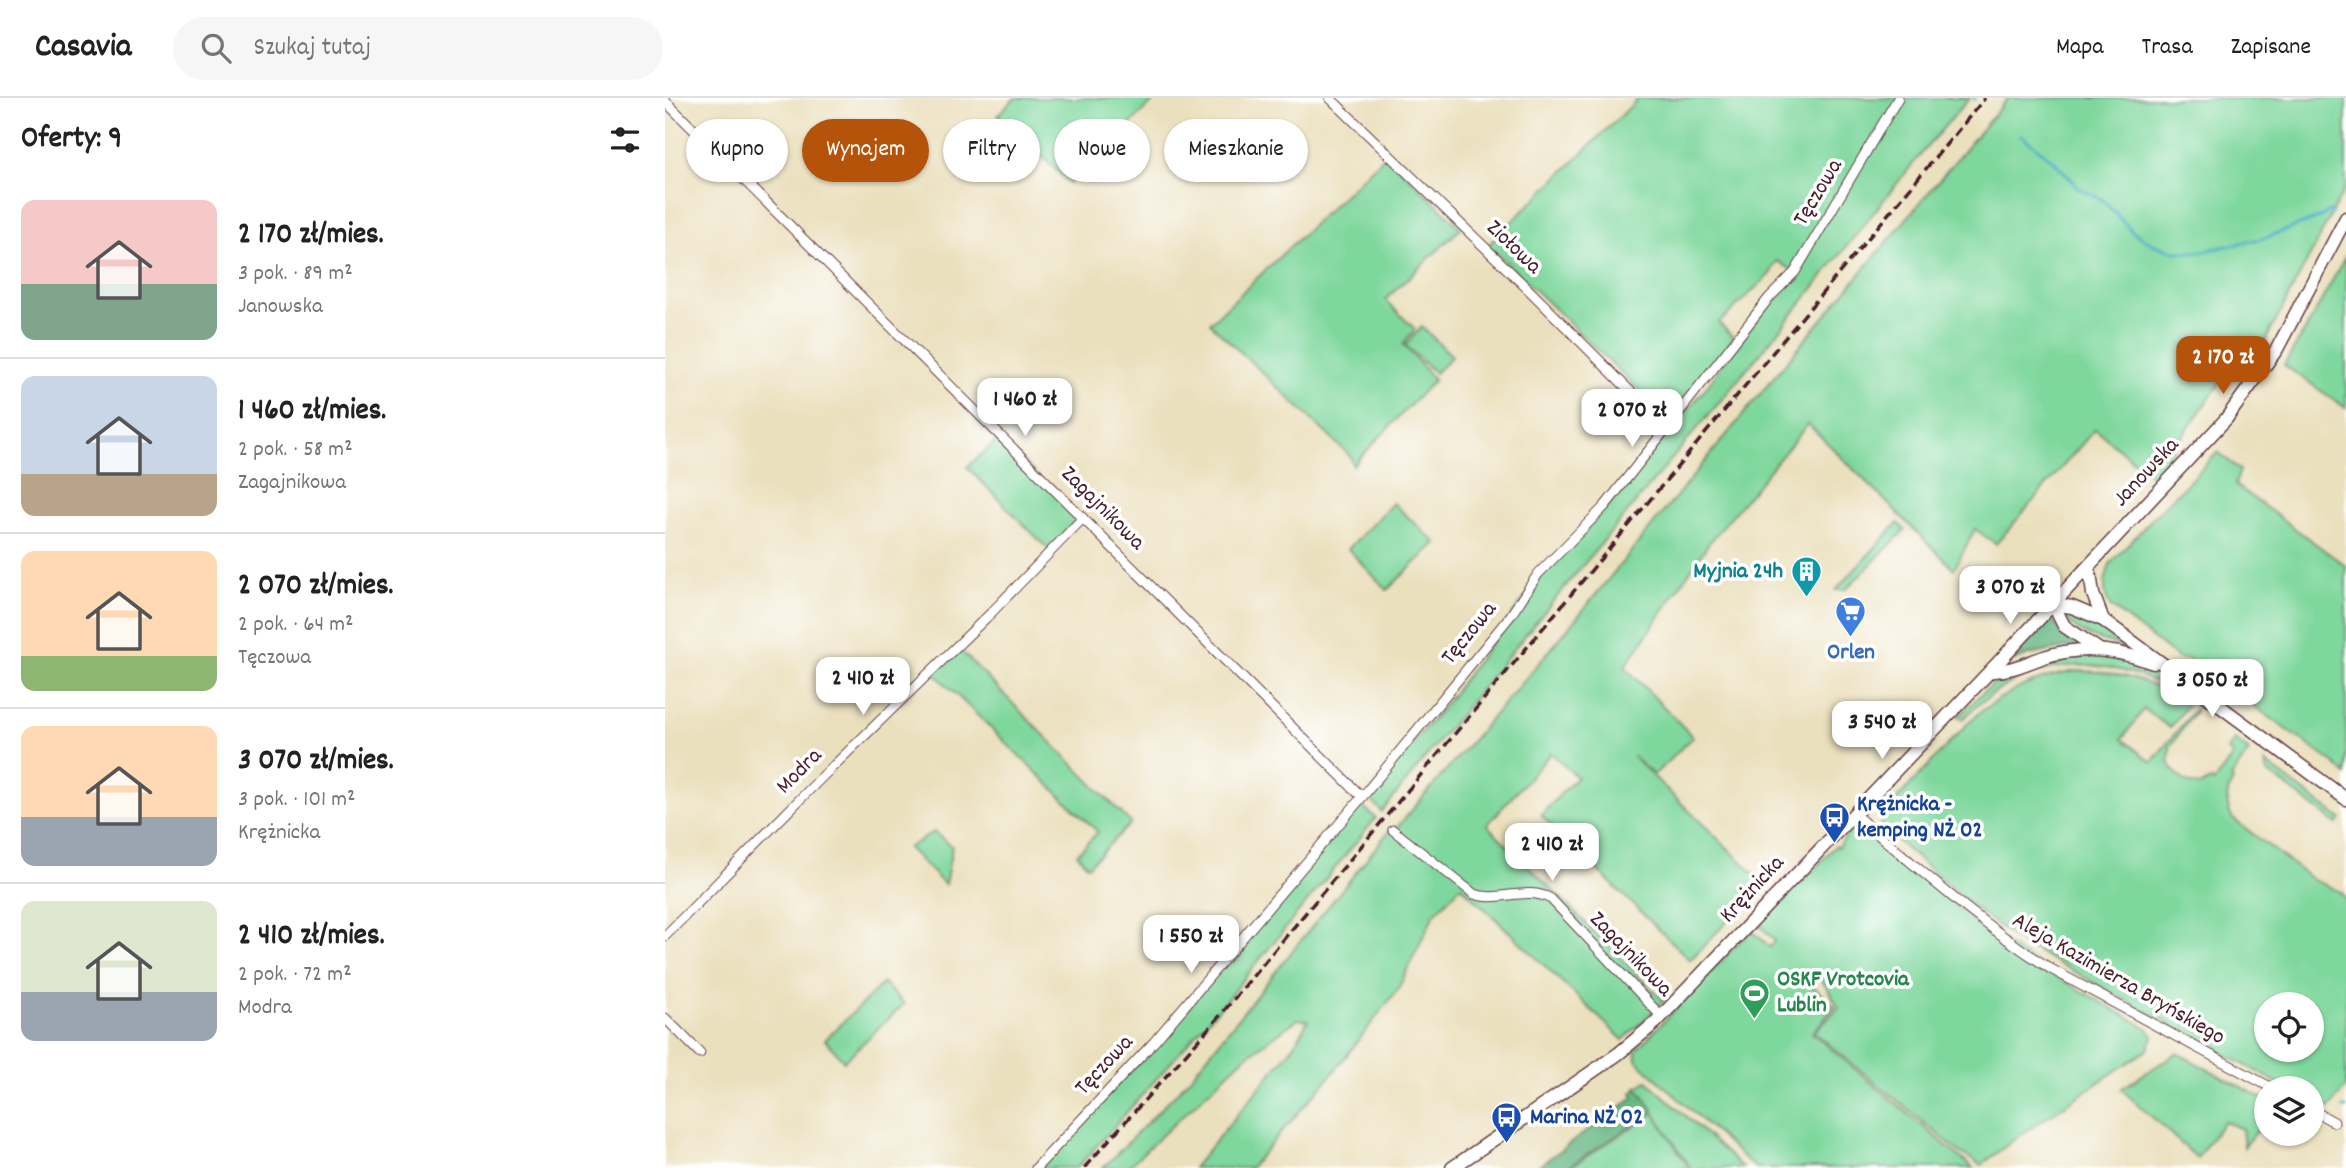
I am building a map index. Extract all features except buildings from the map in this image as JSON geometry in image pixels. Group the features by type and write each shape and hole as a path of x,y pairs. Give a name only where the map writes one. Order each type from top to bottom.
{"street":[{"name":"Ziołowa","path":"1330,98 1667,428"},
{"name":"Tęczowa","path":"1036,1168 1154,1042 1362,797 1511,615 1538,573 1605,506 1769,298 1795,272 1898,98"},
{"name":"Zagajnikowa","path":"665,101 1362,797"},
{"name":"Janowska","path":"2053,604 2244,397 2283,338 2346,218"},
{"name":"Modra","path":"665,936 820,779 991,613 1083,518"},
{"path":"2089,566 2093,594 2103,620"},
{"path":"2053,604 2072,607 2103,620 2346,799"},
{"path":"2053,604 2064,626 2098,649"},
{"name":"Krężnicka","path":"1452,1168 1618,1054 1662,1017 2053,604"},
{"path":"1991,671 2002,671 2067,652 2098,649 2134,656 2169,670"},
{"name":"Aleja Kazimierza Bryńskiego","path":"1854,814 1985,925 2015,946 2254,1078"},
{"name":"Zagajnikowa","path":"1393,830 1474,894 1486,898 1541,894 1551,899 1662,1017"},
{"path":"665,1018 700,1053"},
{"path":"2324,1117 2334,1122"}],"green space":[{"path":"1015,98 1157,98 1136,119 1054,119 1054,168 1040,155 1040,119 1002,119 998,115"},
{"path":"1639,98 1970,98 1921,154 1382,812 1367,796 1440,711 1542,575 1607,507 1705,389 1746,332 1797,273 1777,261 1770,274 1719,323 1734,338 1671,416 1658,408 1488,245"},
{"path":"2008,98 2346,98 2346,186 2266,340 2241,377 2229,371 2153,477 2095,429 1996,544 1975,529 1954,569 1808,424 1709,543 1625,667 1693,737 1654,775 1632,756 1764,883 1690,960 1541,815 1577,777 1551,753 1487,825 1664,1001 1623,1040 1461,886 1434,914 1398,989 1333,1073 1250,1168 1193,1168 1294,1046 1308,1020 1298,1019 1245,1057 1127,1168 1103,1168 1185,1084 1390,830 1394,831 1557,642 1788,360"},
{"path":"1386,155 1461,228 1385,300 1415,329 1403,344 1434,380 1353,465 1350,456 1210,323"},
{"path":"2346,255 2346,408 2284,365"},
{"path":"1422,327 1452,356 1435,373 1405,345"},
{"path":"1000,438 1074,513 1074,522 1049,550 967,467"},
{"path":"2218,452 2240,470 2235,485 2346,566 2346,775 2335,764 2188,659 2179,659 2110,606 2105,594 2105,581 2110,564"},
{"path":"1393,503 1436,543 1387,590 1348,549"},
{"path":"1898,523 1905,530 1845,590 1836,590"},
{"path":"2066,611 2098,623 2131,647 2127,650 2084,633 2070,623 2064,615"},
{"path":"2050,619 2063,631 2086,644 2029,655 2011,662"},
{"path":"958,648 1131,823 1088,866 1077,854 1098,832 933,672"},
{"path":"2093,656 2146,668 2194,692 2194,696 2190,701 2131,673 2101,667 2072,666 2043,670 2015,681 1988,697 1962,720 1958,717 1986,690 2009,675 2051,661"},
{"path":"2077,671 2121,675 2162,689 2188,704 2170,728 2144,709 2122,739 2152,762 2195,709 2169,748 2172,768 2194,785 2200,786 2211,780 2214,782 2233,755 2227,750 2235,740 2249,751 2231,778 2233,780 2227,799 2232,818 2312,879 2343,893 2346,898 2346,1087 2330,1107 2324,1110 2324,1076 2265,1076 2025,945 1983,915 1880,826 1882,815 1972,719 2021,687 2048,677"},
{"path":"2264,762 2341,819 2337,824 2267,772"},
{"path":"1360,804 1376,818 1223,1004 1077,1168 1039,1168 1176,1023"},
{"path":"1859,825 1983,928 2048,972 2147,1028 2153,1036 2148,1049 2016,1138 1981,1165 1961,1153 1814,1032 1839,1007 1823,982 1809,971 1804,978 1835,1006 1812,1033 1973,1168 1755,1168 1637,1061 1636,1050 1751,930 1770,947 1775,940 1758,924 1835,846 1838,847 1853,827"},
{"path":"934,832 952,847 945,885 908,848"},
{"path":"883,983 904,1004 844,1061 825,1040"},
{"path":"2177,1053 2254,1094 2254,1135 2244,1147 2242,1129 2224,1121 2197,1158 2121,1089"},
{"path":"1647,1081 1743,1168 1691,1168 1637,1087"},
{"path":"1637,1087 1654,1111 1566,1168 1536,1168 1634,1097 1632,1093"},
{"path":"1654,1113 1689,1168 1569,1168"}],"waterway":[{"path":"2021,135 2054,161 2079,188 2103,200 2132,231 2152,244 2175,252 2199,252 2265,238 2321,217 2329,211 2332,213"}],"railway":[{"path":"1084,1168 1218,1018 1985,98"}],"place":[{"name":"Myjnia 24h","path":"1806,599"},
{"name":"Orlen","path":"1851,639"},
{"name":"Krężnicka - kemping NŻ 02","path":"1834,845"},
{"name":"OSKF Vrotcovia Lublin","path":"1754,1020"},
{"name":"Marina NŻ 02","path":"1507,1145"}]}
